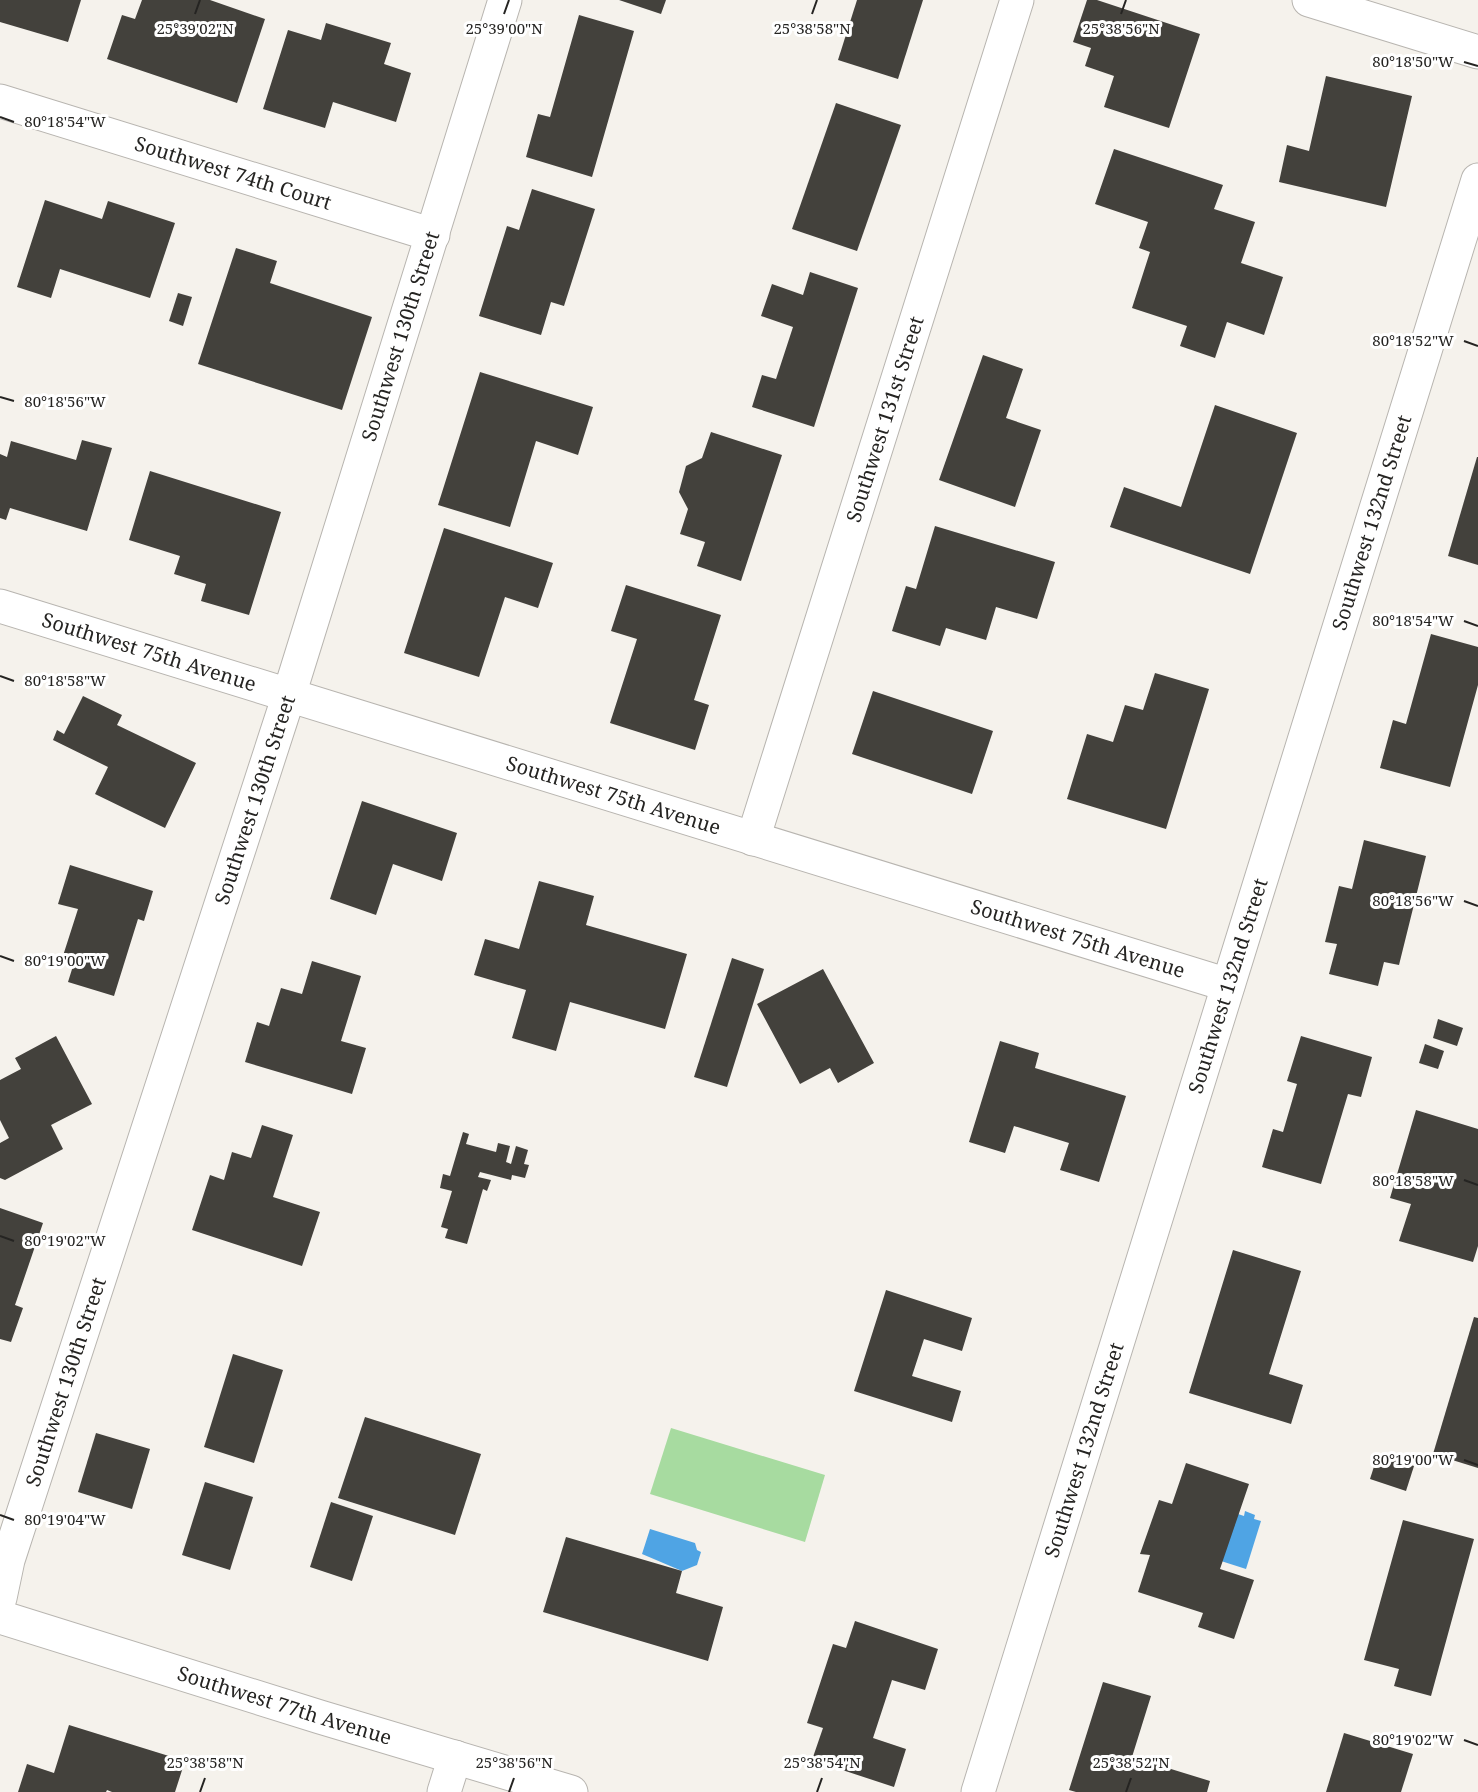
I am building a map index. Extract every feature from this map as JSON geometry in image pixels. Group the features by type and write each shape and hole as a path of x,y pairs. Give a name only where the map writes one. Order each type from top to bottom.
{"street":[{"name":"Southwest 130th Street","path":"0,1598 8,1560 289,695 505,0"},
{"name":"Southwest 131st Street","path":"753,839 1017,0"},
{"path":"1309,0 1478,52"},
{"name":"Southwest 74th Court","path":"0,101 433,235"},
{"name":"Southwest 132nd Street","path":"978,1792 1478,180"},
{"name":"Southwest 75th Avenue","path":"0,606 1228,985"},
{"name":"Southwest 77th Avenue","path":"0,1617 571,1792"},
{"path":"444,1792 455,1757"}],"green space":[{"path":"671,1428 825,1475 805,1542 650,1494"}],"water":[{"path":"1245,1511 1255,1515 1254,1519 1261,1521 1246,1569 1221,1561 1238,1514 1244,1516"},
{"path":"650,1529 695,1543 697,1550 701,1552 697,1565 682,1571 642,1554"}],"building":[{"path":"0,0 81,0 68,42 0,22"},
{"path":"142,0 210,0 265,19 237,103 107,59 122,15 135,19"},
{"path":"619,0 666,0 661,14"},
{"path":"857,0 923,0 898,79 838,60"},
{"path":"1087,0 1097,0 1200,34 1169,128 1104,107 1114,76 1085,66 1091,48 1073,42"},
{"path":"579,15 634,31 592,177 526,157 538,114 550,117"},
{"path":"326,23 391,43 384,64 411,73 396,122 333,102 325,128 263,109 288,30 321,40"},
{"path":"1326,76 1412,96 1386,207 1279,182 1287,145 1309,151"},
{"path":"836,103 901,125 857,251 792,229"},
{"path":"1114,149 1223,185 1214,209 1255,222 1241,263 1283,277 1264,335 1227,322 1215,358 1180,346 1187,326 1132,308 1150,252 1139,248 1148,222 1095,204"},
{"path":"532,189 595,209 564,306 551,302 541,335 479,316 507,226 519,230"},
{"path":"45,200 102,219 108,201 175,223 150,298 60,269 51,298 17,287"},
{"path":"236,248 277,261 270,283 372,317 342,410 198,364"},
{"path":"810,272 858,288 814,427 752,407 762,375 776,379 793,327 761,316 772,284 803,295"},
{"path":"178,293 192,297 183,326 169,321"},
{"path":"983,355 1023,369 1006,418 1041,430 1015,507 939,480"},
{"path":"480,372 593,407 578,455 536,441 510,527 438,505"},
{"path":"1215,405 1297,433 1250,574 1110,527 1124,487 1181,507"},
{"path":"711,432 782,455 741,581 697,566 705,542 680,534 688,509 679,492 686,466 702,458"},
{"path":"82,440 112,448 87,531 10,508 6,520 0,518 0,454 7,457 11,441 76,460"},
{"path":"1478,457 1478,565 1448,556"},
{"path":"150,471 281,512 249,615 201,601 206,584 174,574 180,556 129,540"},
{"path":"935,526 1055,562 1037,619 996,607 986,640 946,628 940,646 892,631 906,586 916,589"},
{"path":"444,528 553,563 538,608 505,597 479,677 404,653"},
{"path":"626,585 721,615 694,700 709,705 695,750 610,723 637,639 611,631"},
{"path":"1431,634 1478,647 1478,685 1450,787 1380,768 1393,720 1406,724"},
{"path":"1155,673 1209,689 1166,829 1067,799 1087,734 1113,742 1125,705 1143,710"},
{"path":"873,691 993,731 972,794 852,754"},
{"path":"83,696 122,715 117,725 196,763 165,828 95,794 108,767 53,740 57,730 64,734"},
{"path":"362,801 457,833 442,881 393,864 376,915 330,899"},
{"path":"1364,840 1426,856 1399,965 1384,962 1378,986 1329,974 1337,944 1325,942 1339,886 1352,889"},
{"path":"70,865 153,891 144,921 138,919 114,996 68,982 73,966 61,962 78,909 58,904"},
{"path":"539,881 594,896 586,925 687,954 665,1029 570,1002 556,1051 512,1038 526,990 474,975 485,939 519,949"},
{"path":"732,958 764,969 727,1087 694,1077"},
{"path":"312,961 361,976 341,1041 366,1048 352,1094 245,1062 257,1022 269,1026 281,988 302,994"},
{"path":"823,969 874,1063 838,1083 830,1068 800,1084 757,1004"},
{"path":"1438,1019 1463,1028 1457,1046 1433,1038"},
{"path":"56,1036 92,1104 51,1125 63,1149 5,1180 0,1178 0,1143 9,1138 0,1120 0,1080 21,1069 15,1058"},
{"path":"1301,1036 1372,1057 1361,1097 1348,1094 1321,1184 1262,1167 1273,1129 1283,1132 1297,1084 1287,1081"},
{"path":"1000,1041 1039,1053 1035,1068 1126,1096 1099,1182 1060,1170 1069,1143 1014,1126 1005,1153 969,1142"},
{"path":"1425,1044 1444,1051 1438,1069 1419,1063"},
{"path":"1416,1110 1478,1129 1478,1246 1473,1262 1399,1241 1411,1204 1390,1198"},
{"path":"262,1125 293,1135 273,1197 320,1212 302,1266 192,1230 210,1175 224,1180 232,1152 251,1158"},
{"path":"463,1132 469,1134 466,1144 496,1152 498,1143 510,1146 506,1162 511,1164 516,1146 528,1150 524,1164 529,1165 525,1178 512,1175 511,1180 480,1172 478,1177 491,1180 487,1191 483,1189 467,1244 445,1238 448,1229 441,1227 452,1191 440,1188 443,1174 450,1176"},
{"path":"0,1208 43,1223 15,1305 23,1308 11,1342 0,1339"},
{"path":"1233,1250 1301,1271 1269,1374 1303,1385 1291,1424 1189,1393"},
{"path":"886,1290 972,1318 962,1351 924,1339 912,1376 961,1391 952,1422 854,1391"},
{"path":"1474,1317 1478,1318 1478,1468 1433,1454"},
{"path":"233,1354 283,1370 254,1463 204,1447"},
{"path":"365,1417 481,1454 455,1535 338,1498"},
{"path":"96,1433 150,1449 132,1509 78,1492"},
{"path":"1378,1454 1414,1466 1406,1491 1370,1479"},
{"path":"1186,1463 1249,1484 1220,1569 1254,1580 1234,1639 1198,1627 1203,1613 1138,1592 1150,1555 1140,1554 1159,1500 1172,1504"},
{"path":"205,1482 253,1497 230,1570 182,1555"},
{"path":"331,1502 373,1516 352,1581 310,1567"},
{"path":"1403,1520 1474,1539 1431,1696 1394,1686 1399,1669 1364,1660"},
{"path":"566,1537 682,1571 676,1593 723,1607 708,1661 543,1612"},
{"path":"855,1621 938,1649 925,1690 892,1680 873,1738 906,1749 894,1787 812,1760 823,1728 807,1723 833,1644 846,1648"},
{"path":"1103,1682 1151,1696 1132,1757 1210,1781 1207,1792 1076,1792 1069,1790"},
{"path":"69,1725 185,1761 175,1792 112,1792 107,1790 106,1792 18,1792 27,1764 54,1773"},
{"path":"1344,1733 1413,1754 1401,1792 1326,1792"}]}
